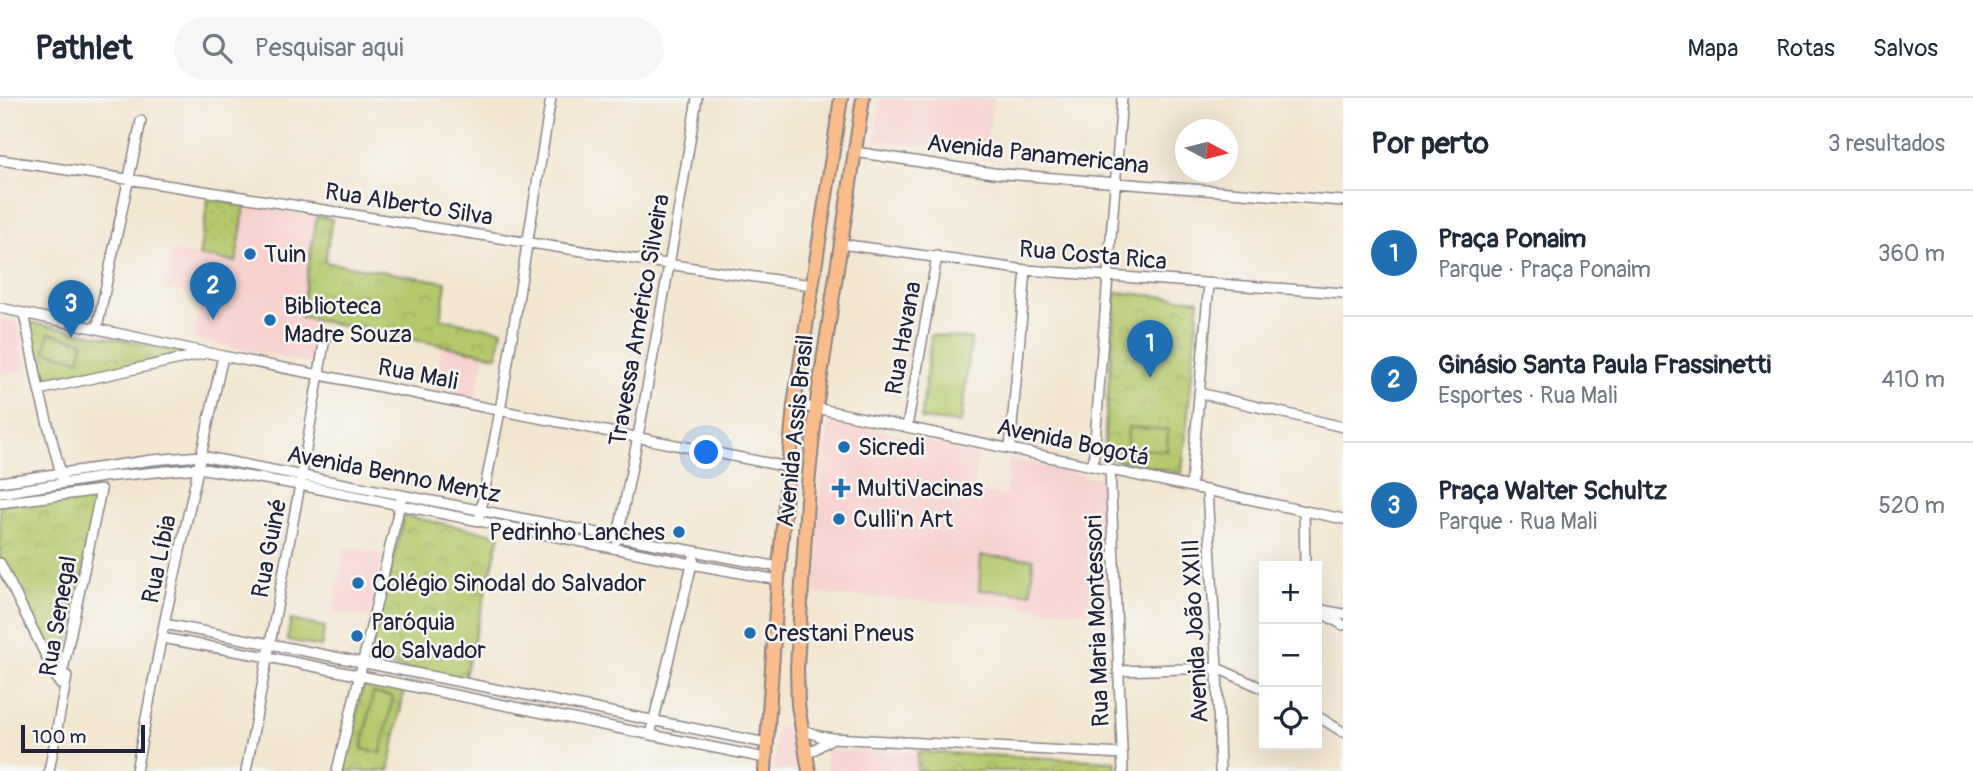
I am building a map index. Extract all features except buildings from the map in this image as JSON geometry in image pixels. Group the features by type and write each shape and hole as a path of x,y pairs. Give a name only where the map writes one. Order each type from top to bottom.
{"main road":[{"name":"Avenida Assis Brasil","path":"765,765 778,573 794,405 841,98"},
{"name":"Avenida Assis Brasil","path":"809,771 798,705 797,668 808,484 816,408 863,98"}],"street":[{"path":"479,515 500,411 551,98"},
{"name":"Travessa Américo Silveira","path":"615,549 639,438 697,98"},
{"path":"1093,466 1122,98"},
{"path":"97,328 142,121"},
{"name":"Avenida Panamericana","path":"855,152 993,173 1343,201"},
{"name":"Rua Alberto Silva","path":"0,160 670,266 812,285"},
{"name":"Rua Costa Rica","path":"841,244 1026,270 1343,293"},
{"name":"Rua Havana","path":"908,427 937,256"},
{"path":"1010,448 1026,270"},
{"path":"1191,486 1209,285"},
{"name":"Rua Mali","path":"0,308 208,353 788,467"},
{"path":"24,313 39,390 63,479"},
{"name":"Rua Guiné","path":"246,771 326,332"},
{"path":"39,390 208,353"},
{"name":"Rua Líbia","path":"136,771 164,624 223,356"},
{"path":"1199,393 1343,427"},
{"name":"Avenida Bogotá","path":"794,405 1343,519"},
{"name":"Avenida Benno Mentz","path":"0,493 63,479 201,456 301,480 441,508 528,520 695,552 778,573"},
{"name":"Avenida Benno Mentz","path":"103,472 198,468 301,480"},
{"name":"Rua Maria Montessori","path":"1110,469 1123,771"},
{"name":"Rua Senegal","path":"49,771 103,472"},
{"name":"Avenida Benno Mentz","path":"0,482 63,479"},
{"path":"0,503 101,490 60,684 0,564"},
{"name":"Avenida João XXIII","path":"1207,490 1220,771"},
{"path":"337,771 401,500"},
{"path":"1304,511 1305,561"},
{"name":"Avenida Benno Mentz","path":"479,515 527,531 692,564 778,573"},
{"path":"527,531 528,520"},
{"path":"650,735 695,552"},
{"path":"0,573 63,701"},
{"path":"1322,610 1343,614"},
{"path":"1322,612 1343,625"},
{"path":"164,624 766,743"},
{"path":"162,638 268,657 708,747 765,765"},
{"path":"1118,671 1217,668 1260,687"},
{"path":"506,706 509,692"},
{"path":"1322,719 1343,732"},
{"path":"801,729 833,738 1122,754"},
{"path":"708,747 710,733"},
{"path":"806,755 833,738"}],"shaded area":[{"path":"881,98 994,98 984,153 875,140"},
{"path":"208,199 317,216 300,316 319,320 312,364 193,339 202,296 166,289 172,252 199,256"},
{"path":"0,318 17,322 27,370 0,374"},
{"path":"442,345 485,353 475,399 433,391"},
{"path":"830,420 977,452 974,492 1006,495 1009,459 1102,479 1109,613 814,594 821,468"},
{"name":"Colégio Sinodal do Salvador","path":"345,547 384,554 370,618 332,612"},
{"path":"795,723 804,771 773,771 777,727"},
{"path":"825,750 918,752 917,771 829,771"}],"green space":[{"path":"208,199 245,205 236,262 199,256"},
{"path":"317,216 332,219 325,262 446,282 441,319 502,330 497,356 300,317"},
{"path":"1116,292 1199,300 1182,474 1103,457"},
{"path":"28,322 191,353 43,384"},
{"path":"49,333 84,342 79,360 45,351"},
{"path":"931,335 971,339 961,423 921,419"},
{"path":"1128,427 1168,430 1167,451 1127,448"},
{"path":"101,490 60,684 0,563 0,503"},
{"path":"404,516 500,535 464,679 368,662"},
{"path":"981,556 1033,559 1031,593 979,590"},
{"path":"291,620 325,627 321,647 287,640"},
{"path":"363,683 404,691 389,771 344,771"},
{"path":"373,693 393,697 381,753 362,749"},
{"path":"918,752 1115,761 1116,771 917,771"}],"place":[{"name":"Tuin","path":"250,254"},
{"name":"Ginásio Santa Paula Frassinetti","path":"213,320"},
{"name":"Biblioteca Madre Souza","path":"270,320"},
{"name":"Praça Walter Schultz","path":"71,338"},
{"name":"Praça Ponaim","path":"1150,378"},
{"name":"Sicredi","path":"844,447"},
{"name":"MultiVacinas","path":"841,488"},
{"name":"Culli'n Art","path":"839,519"},
{"name":"Pedrinho Lanches","path":"679,532"},
{"name":"Colégio Sinodal do Salvador","path":"358,583"},
{"name":"Crestani Pneus","path":"750,633"},
{"name":"Paróquia do Salvador","path":"357,636"}]}
